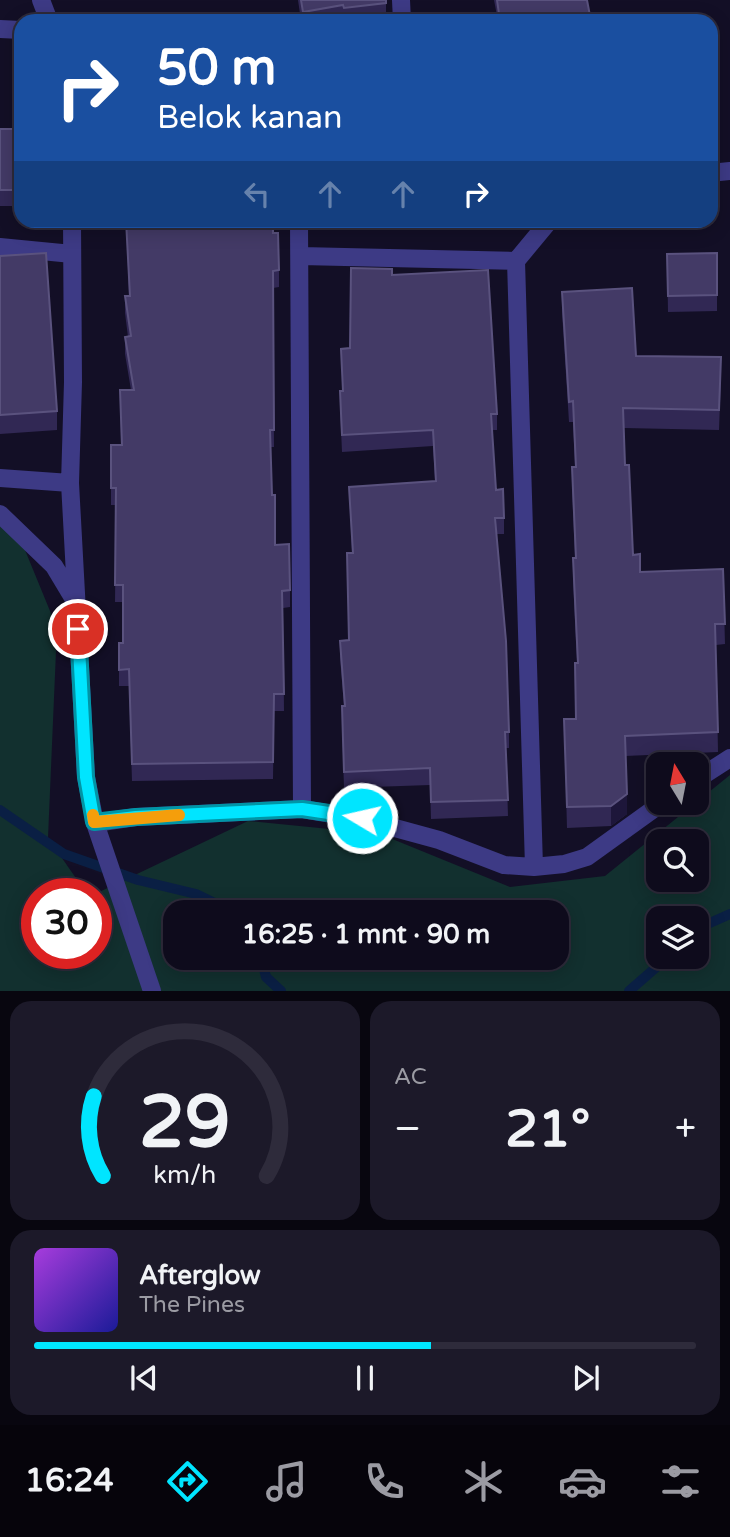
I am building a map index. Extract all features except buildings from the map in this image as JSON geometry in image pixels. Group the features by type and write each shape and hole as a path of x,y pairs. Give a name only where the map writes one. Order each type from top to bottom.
{"street":[{"path":"72,228 71,483 86,777 94,822 152,991"},
{"path":"299,228 302,809"},
{"path":"534,867 516,261 543,228"},
{"path":"0,247 72,254"},
{"path":"301,256 516,261"},
{"path":"0,478 71,483"},
{"path":"0,514 54,566 77,604"},
{"path":"709,772 730,758"},
{"path":"94,822 302,809 362,818 439,840 504,864 534,867 587,857 646,815"}],"green space":[{"path":"0,520 18,533 57,628 48,838 76,878 21,878 21,969 112,969 112,886 248,821 380,834 510,887 605,876 646,843 646,892 709,892 709,829 663,829 679,816 709,816 709,792 730,775 730,991 0,991"}],"waterway":[{"path":"0,810 64,854 138,880 196,894 208,900"},
{"path":"709,923 730,914"},
{"path":"629,991 654,969"},
{"path":"264,970 266,977 281,991"}],"slow traffic":[{"path":"93,815 94,822 179,815"}],"route":[{"path":"78,629 86,777 94,822 136,817 302,809 362,818"}]}
